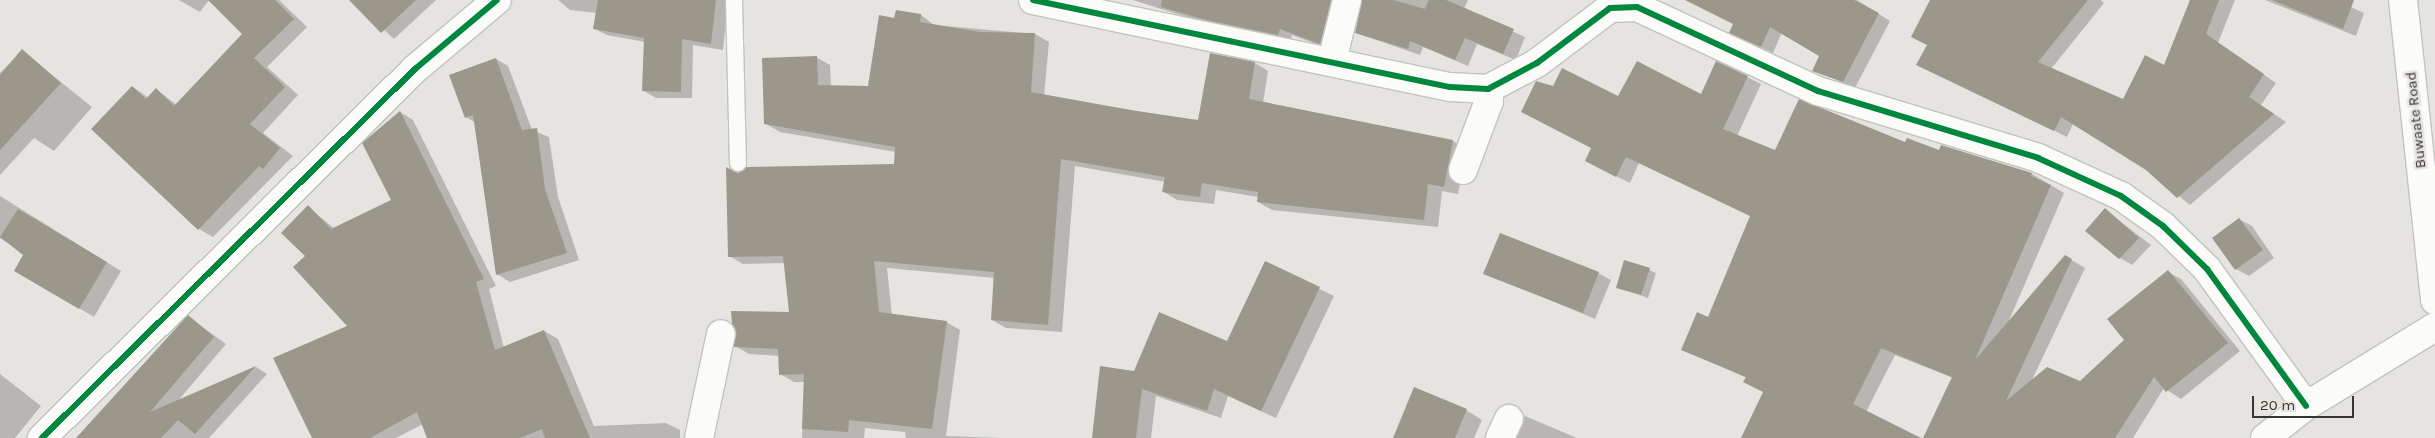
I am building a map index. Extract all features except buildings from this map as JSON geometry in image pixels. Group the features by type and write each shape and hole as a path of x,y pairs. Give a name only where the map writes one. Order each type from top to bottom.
{"street":[{"path":"42,438 415,69 497,0"},
{"path":"1033,0 1450,87 1488,89 1537,63 1610,4 1637,7 1818,91 2038,158 2121,196 2163,226 2207,269 2306,406"},
{"path":"1332,61 1348,0"},
{"name":"Buwaate Road","path":"2403,0 2435,300"},
{"path":"1463,170 1489,102 1488,89"},
{"path":"2265,438 2306,406 2435,327"},
{"path":"698,438 721,334"}],"lane":[{"path":"734,0 738,163"}],"cycle path":[{"path":"42,438 415,69 497,0"},
{"path":"1033,0 1450,87 1488,89 1537,63 1610,8 1637,7 1818,91 2038,158 2121,196 2163,226 2207,269 2306,406"}]}
